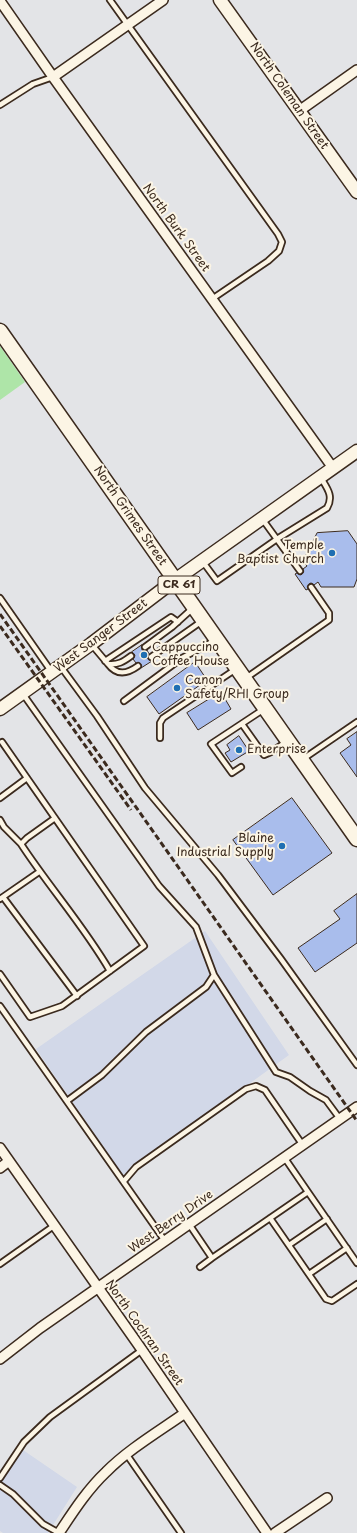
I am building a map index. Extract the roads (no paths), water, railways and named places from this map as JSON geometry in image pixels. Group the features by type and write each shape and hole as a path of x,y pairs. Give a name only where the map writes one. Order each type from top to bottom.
{"main road":[{"name":"North Coleman Street","path":"220,0 357,192"},
{"name":"North Grimes Street","path":"0,331 357,839"},
{"name":"West Sanger Street","path":"0,709 91,644 175,580 357,451"}],"street":[{"path":"52,77 163,0"},
{"name":"North Burk Street","path":"0,1 52,77 333,468"},
{"path":"299,111 357,70"},
{"name":"West Berry Drive","path":"0,1359 40,1328 357,1107"},
{"name":"North Cochran Street","path":"0,1148 142,1350 267,1533"},
{"path":"0,1168 9,1161"},
{"path":"59,1533 91,1488 106,1472 127,1454 185,1413"},
{"path":"275,1533 327,1498"}],"lane":[{"path":"110,0 278,234 282,242 279,251 268,261 212,299"},
{"path":"0,105 33,84 52,77"},
{"path":"202,561 217,581 277,540 328,508 331,494 320,477"},
{"path":"262,518 300,571"},
{"path":"160,738 160,723 163,718 329,620 329,613 311,587"},
{"path":"0,598 56,669 97,716 145,788 218,875 281,959 357,1065"},
{"path":"145,647 195,607"},
{"path":"106,662 170,617 178,622"},
{"path":"152,657 204,620"},
{"path":"124,701 182,658 217,639"},
{"path":"91,644 111,668 118,672 124,673 131,671 138,666"},
{"path":"106,662 114,665 131,656"},
{"path":"23,693 159,886 196,927 214,975 276,1072 290,1077 326,1100 340,1119"},
{"path":"241,767 232,773 211,744 266,708"},
{"path":"302,760 357,722"},
{"path":"242,724 264,755 288,741"},
{"path":"0,974 30,1017 62,1006 144,946 2,742"},
{"path":"0,798 27,778"},
{"path":"22,844 27,838 55,818"},
{"path":"0,820 22,844 39,872 99,952 110,971"},
{"path":"39,872 1,898 77,996"},
{"path":"67,1101 102,1075 146,1032 206,987 214,975"},
{"path":"0,1006 165,1241"},
{"path":"124,1181 136,1167 246,1089 256,1086 265,1090 302,1144"},
{"path":"284,1157 357,1263"},
{"path":"200,1267 308,1192"},
{"path":"270,1218 326,1299 332,1301 357,1284"},
{"path":"289,1245 327,1219"},
{"path":"189,1224 212,1258"},
{"path":"0,1264 55,1225"},
{"path":"309,1274 347,1248"},
{"path":"0,1478 24,1442 36,1429 50,1417 142,1350"},
{"path":"127,1454 181,1533"},
{"path":"0,1485 13,1494 43,1524 59,1533"}],"railway":[{"path":"0,614 357,1121"},
{"path":"0,626 131,810"}],"place":[{"name":"Temple Baptist Church","path":"332,553"},
{"name":"Cappuccino Coffee House","path":"144,655"},
{"name":"Canon Safety/RHI Group","path":"177,688"},
{"name":"Enterprise","path":"239,750"},
{"name":"Blaine Industrial Supply","path":"282,846"}]}
